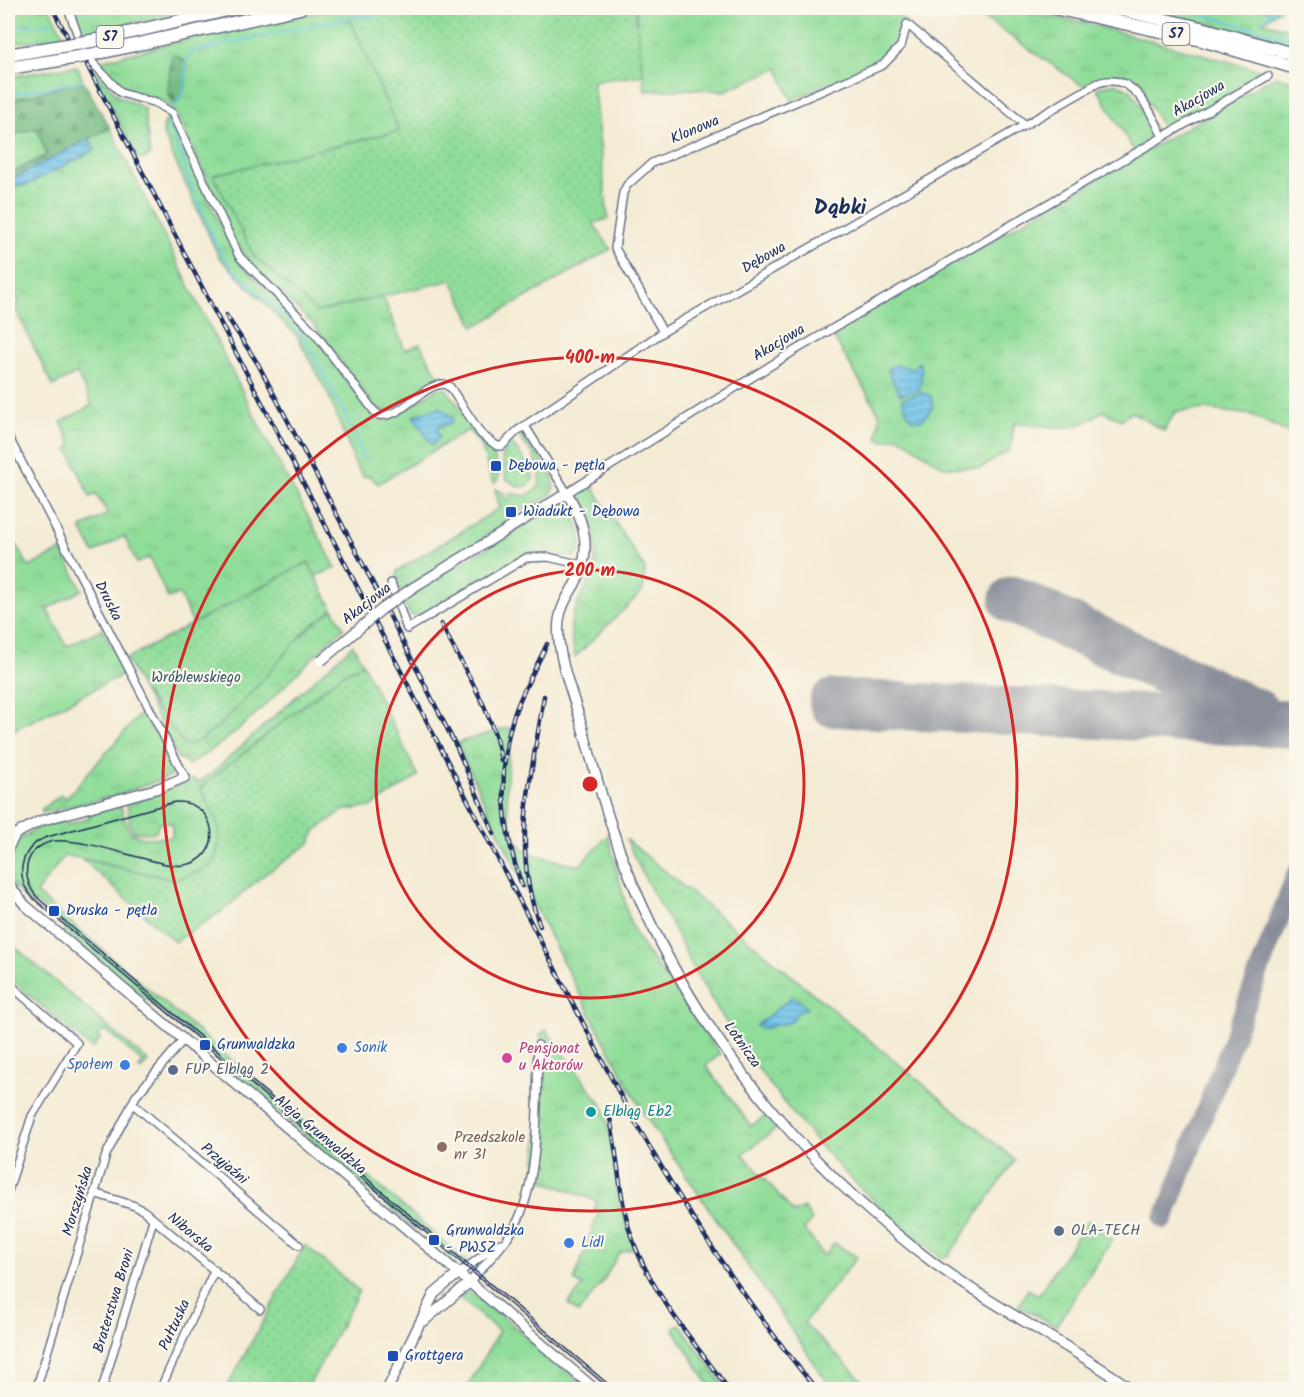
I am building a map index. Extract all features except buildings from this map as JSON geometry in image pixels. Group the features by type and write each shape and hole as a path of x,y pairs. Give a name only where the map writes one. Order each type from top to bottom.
{"highway":[{"name":"S7","path":"8,55 45,50 236,8"},
{"name":"S7","path":"8,68 85,56 300,8"},
{"name":"S7","path":"1054,8 1191,38 1296,68"},
{"name":"S7","path":"1114,8 1205,29 1296,55"},
{"path":"8,48 45,50"}],"street":[{"path":"68,8 77,33"},
{"name":"Klonowa","path":"663,333 615,248 620,206 627,185 652,163 883,65 902,46 907,24 1024,124"},
{"name":"Dębowa","path":"93,63 120,93 156,103 172,112 239,256 314,332 374,411 386,416 433,386 444,384 450,387 481,434 493,445 502,446 525,426 663,333 1098,83 1116,80 1136,91 1164,137"},
{"name":"Akacjowa","path":"321,661 382,609 414,587 794,351 1268,76"},
{"path":"391,584 407,629 526,558 548,557 583,565 586,549 584,530 577,510 525,426"},
{"name":"Druska","path":"8,436 184,777"},
{"name":"Lotnicza","path":"583,565 562,608 559,632 564,661 607,815 626,866 662,945 728,1053 807,1151 879,1220 976,1293 1133,1389"},
{"path":"8,848 11,837 40,821 149,790 184,777"},
{"name":"Aleja Grunwaldzka","path":"8,884 24,904"},
{"name":"Aleja Grunwaldzka","path":"8,895 24,904 596,1389"},
{"path":"8,983 77,1043 32,1116 8,1191"},
{"name":"Morszyńska","path":"36,1389 106,1155 132,1103 184,1039"},
{"path":"421,1326 432,1312 470,1282 507,1238 518,1219 532,1171 538,1045"},
{"name":"Przyjaźni","path":"132,1103 299,1245"},
{"name":"Niborska","path":"94,1193 135,1206 260,1309"},
{"name":"Braterstwa Broni","path":"105,1389 103,1386 153,1220"},
{"path":"387,1389 421,1326 435,1294 459,1272 507,1238"},
{"name":"Pułtuska","path":"160,1389 214,1271"}],"green space":[{"path":"8,8 49,8 66,39 8,43"},
{"path":"70,8 202,8 80,35"},
{"path":"347,8 428,8 350,19 400,131 214,175 317,312 383,297 405,350 420,344 440,379 390,412 375,408 315,326 254,268 233,238 176,112 164,101 124,92 96,62 273,19"},
{"path":"428,8 635,8 643,75 593,81 608,219 593,223 611,249 474,327 452,280 317,312 254,256 213,175 399,131 349,18"},
{"path":"635,8 901,8 900,17 907,24 898,44 880,63 791,100 778,68 724,91 693,89 645,91"},
{"path":"976,8 998,8 1082,22 1267,72 1165,132 1143,94 1125,78 1114,76 1100,78 1083,86 974,11"},
{"path":"1147,8 1281,8 1264,22 1296,31 1296,48"},
{"path":"176,55 186,63 187,75 186,86 175,105 168,93 171,57"},
{"path":"89,64 118,96 144,108 150,156 139,160"},
{"path":"77,66 83,81 8,101 8,77"},
{"path":"1276,76 1296,82 1296,436 1251,415 1205,409 1175,412 1164,431 1132,412 1121,420 1102,411 1092,419 1072,427 1050,427 1015,422 1010,450 981,468 944,467 899,437 882,441 877,438 880,415 831,333"},
{"path":"83,81 110,128 8,181 8,175 47,155 37,128 8,136 8,101"},
{"path":"1115,83 1131,90 1159,136 1134,151 1097,88"},
{"path":"168,116 238,261 313,334 374,416 380,420 389,420 437,389 446,389 493,451 499,476 497,481 493,484 481,445 468,430 378,484 370,476 364,477 356,466 328,394 297,336 219,257 163,134"},
{"path":"37,128 47,155 8,175 8,136"},
{"path":"110,128 265,437 336,568 315,576 308,562 193,624 179,594 168,598 149,557 137,563 124,536 94,553 81,528 108,514 96,494 90,497 68,448 72,446 61,422 92,405 77,373 53,386 14,306 19,303 8,280 8,190 94,150 89,139"},
{"path":"521,434 527,436 553,478 554,487 550,496 518,512 472,546 398,593 397,571 500,508 495,489 504,493 506,500 511,499 509,493 526,496 539,487 541,469 535,456 520,439"},
{"path":"509,443 532,470 533,479 527,486 519,487 506,479 502,458"},
{"path":"591,484 645,569 643,591 575,657 571,636 572,618 589,581 596,552 592,522 584,504 578,502 578,496"},
{"path":"564,503 570,507 580,533 581,546 575,557 539,553 520,557 418,617 411,615 401,600 557,505"},
{"path":"8,529 29,567 62,550 82,590 47,609 67,646 102,629 126,673 8,733"},
{"name":"Wróblewskiego","path":"308,562 333,609 311,626 215,729 185,746 144,692 126,659"},
{"path":"333,609 344,628 269,701 210,751 188,765 181,758 178,759 144,692 185,746 281,657 309,627"},
{"path":"353,645 363,664 343,674 200,788 219,826 219,843 211,867 175,880 65,855 36,893 468,1262 464,1263 455,1262 444,1254 446,1251 418,1227 415,1229 211,1054 211,1051 63,932 66,928 35,902 32,905 8,880 8,852 25,835 38,827 54,822 62,821 64,825 90,818 89,815 105,807 121,807 128,827 138,836 172,837 172,823 158,823 157,830 153,833 135,832 130,824 127,804 194,779 197,783 211,774"},
{"path":"363,664 418,776 371,807 344,810 315,831 310,843 260,878 224,910 175,942 82,859 175,880 211,867 219,844 219,826 200,788 343,674"},
{"path":"142,712 147,713 175,766 174,775 111,797 43,813 41,810 61,795 66,798"},
{"path":"507,728 513,730 507,776 508,811 517,841 532,853 579,866 608,835 630,922 639,941 720,1054 706,1066 751,1126 767,1115 777,1128 743,1154 794,1213 804,1208 812,1220 804,1229 824,1256 834,1243 857,1257 804,1323 862,1380 856,1389 832,1389 644,1114 595,1022 524,884 457,743"},
{"path":"626,839 1015,1160 948,1257 942,1258 870,1198 837,1165 777,1094 749,1056 698,977"},
{"path":"8,941 148,1061 141,1070 139,1068 143,1063 107,1031 102,1031 98,1036 101,1038 92,1049 8,977"},
{"path":"546,1030 603,1106 608,1123 617,1192 634,1248 619,1253 602,1283 578,1313 568,1304 583,1286 574,1281 599,1211 594,1209 597,1201 535,1178 544,1044 540,1035"},
{"path":"1088,1220 1112,1240 1056,1326 1018,1306 1028,1289 1038,1295"},
{"path":"305,1245 359,1291 307,1389 226,1389"},
{"path":"468,1292 476,1294 589,1389 466,1389 499,1331 458,1297"},
{"path":"680,1324 726,1389 712,1389 707,1382 673,1328"}],"water":[{"path":"89,139 95,150 25,186 18,185 8,190 8,181"},
{"path":"919,362 922,370 920,390 900,395 887,369 898,365 912,369"},
{"path":"921,393 931,396 933,407 922,420 912,420 902,399"},
{"path":"440,407 453,418 451,423 438,427 437,432 440,437 432,445 413,416"},
{"path":"793,996 807,1008 797,1013 791,1022 764,1028 756,1026"}],"waterway":[{"path":"80,11 96,8"},
{"path":"175,105 184,89 186,62 191,52 330,21 428,8"},
{"path":"1178,8 1296,40"},
{"path":"1262,8 1271,13"},
{"path":"1261,21 1277,8"},
{"path":"8,27 52,23"},
{"path":"8,95 83,81"},
{"path":"168,116 194,193"},
{"path":"197,200 217,247 230,266"},
{"path":"233,270 300,330 356,436 362,459"}],"taxiway":[{"path":"1164,1219 1296,875"}],"runway":[{"path":"1013,600 1257,713"},
{"path":"833,703 1296,724"}],"tram line":[{"path":"611,1390 33,898 23,881 22,872 23,863 31,847 47,837 175,802 190,804 201,810 208,820 211,842 206,853 197,861 184,865 172,865 77,842 54,841 43,844 30,857 27,874 33,892 615,1390"}],"railway":[{"path":"52,8 67,36"},
{"path":"87,65 626,1106 669,1180 715,1252 764,1322 817,1390"},
{"path":"226,315 258,364 377,591 457,748 494,834"},
{"path":"441,624 485,708 501,761"},
{"path":"522,886 515,866 506,823 505,757 508,736 517,706 547,644"},
{"path":"540,926 531,897 526,868 525,840 526,812 544,696"},
{"path":"608,1109 623,1204 639,1256 649,1277 674,1316 729,1390"}],"place":[{"name":"Dębowa - pętla","path":"496,466"},
{"name":"Wiadukt - Dębowa","path":"511,512"},
{"name":"Druska - pętla","path":"54,911"},
{"name":"Grunwaldzka","path":"205,1045"},
{"name":"Sonik","path":"342,1048"},
{"name":"Pensjonat u Aktorów","path":"507,1058"},
{"name":"Społem","path":"125,1065"},
{"name":"FUP Elbląg 2","path":"173,1070"},
{"name":"Elbląg Eb2","path":"591,1112"},
{"name":"Przedszkole nr 31","path":"442,1147"},
{"name":"OLA-TECH","path":"1059,1231"},
{"name":"Grunwaldzka - PWSZ","path":"434,1240"},
{"name":"Lidl","path":"569,1243"},
{"name":"Grottgera","path":"393,1356"}],"district":[{"name":"Dąbki","path":"840,208"}]}
